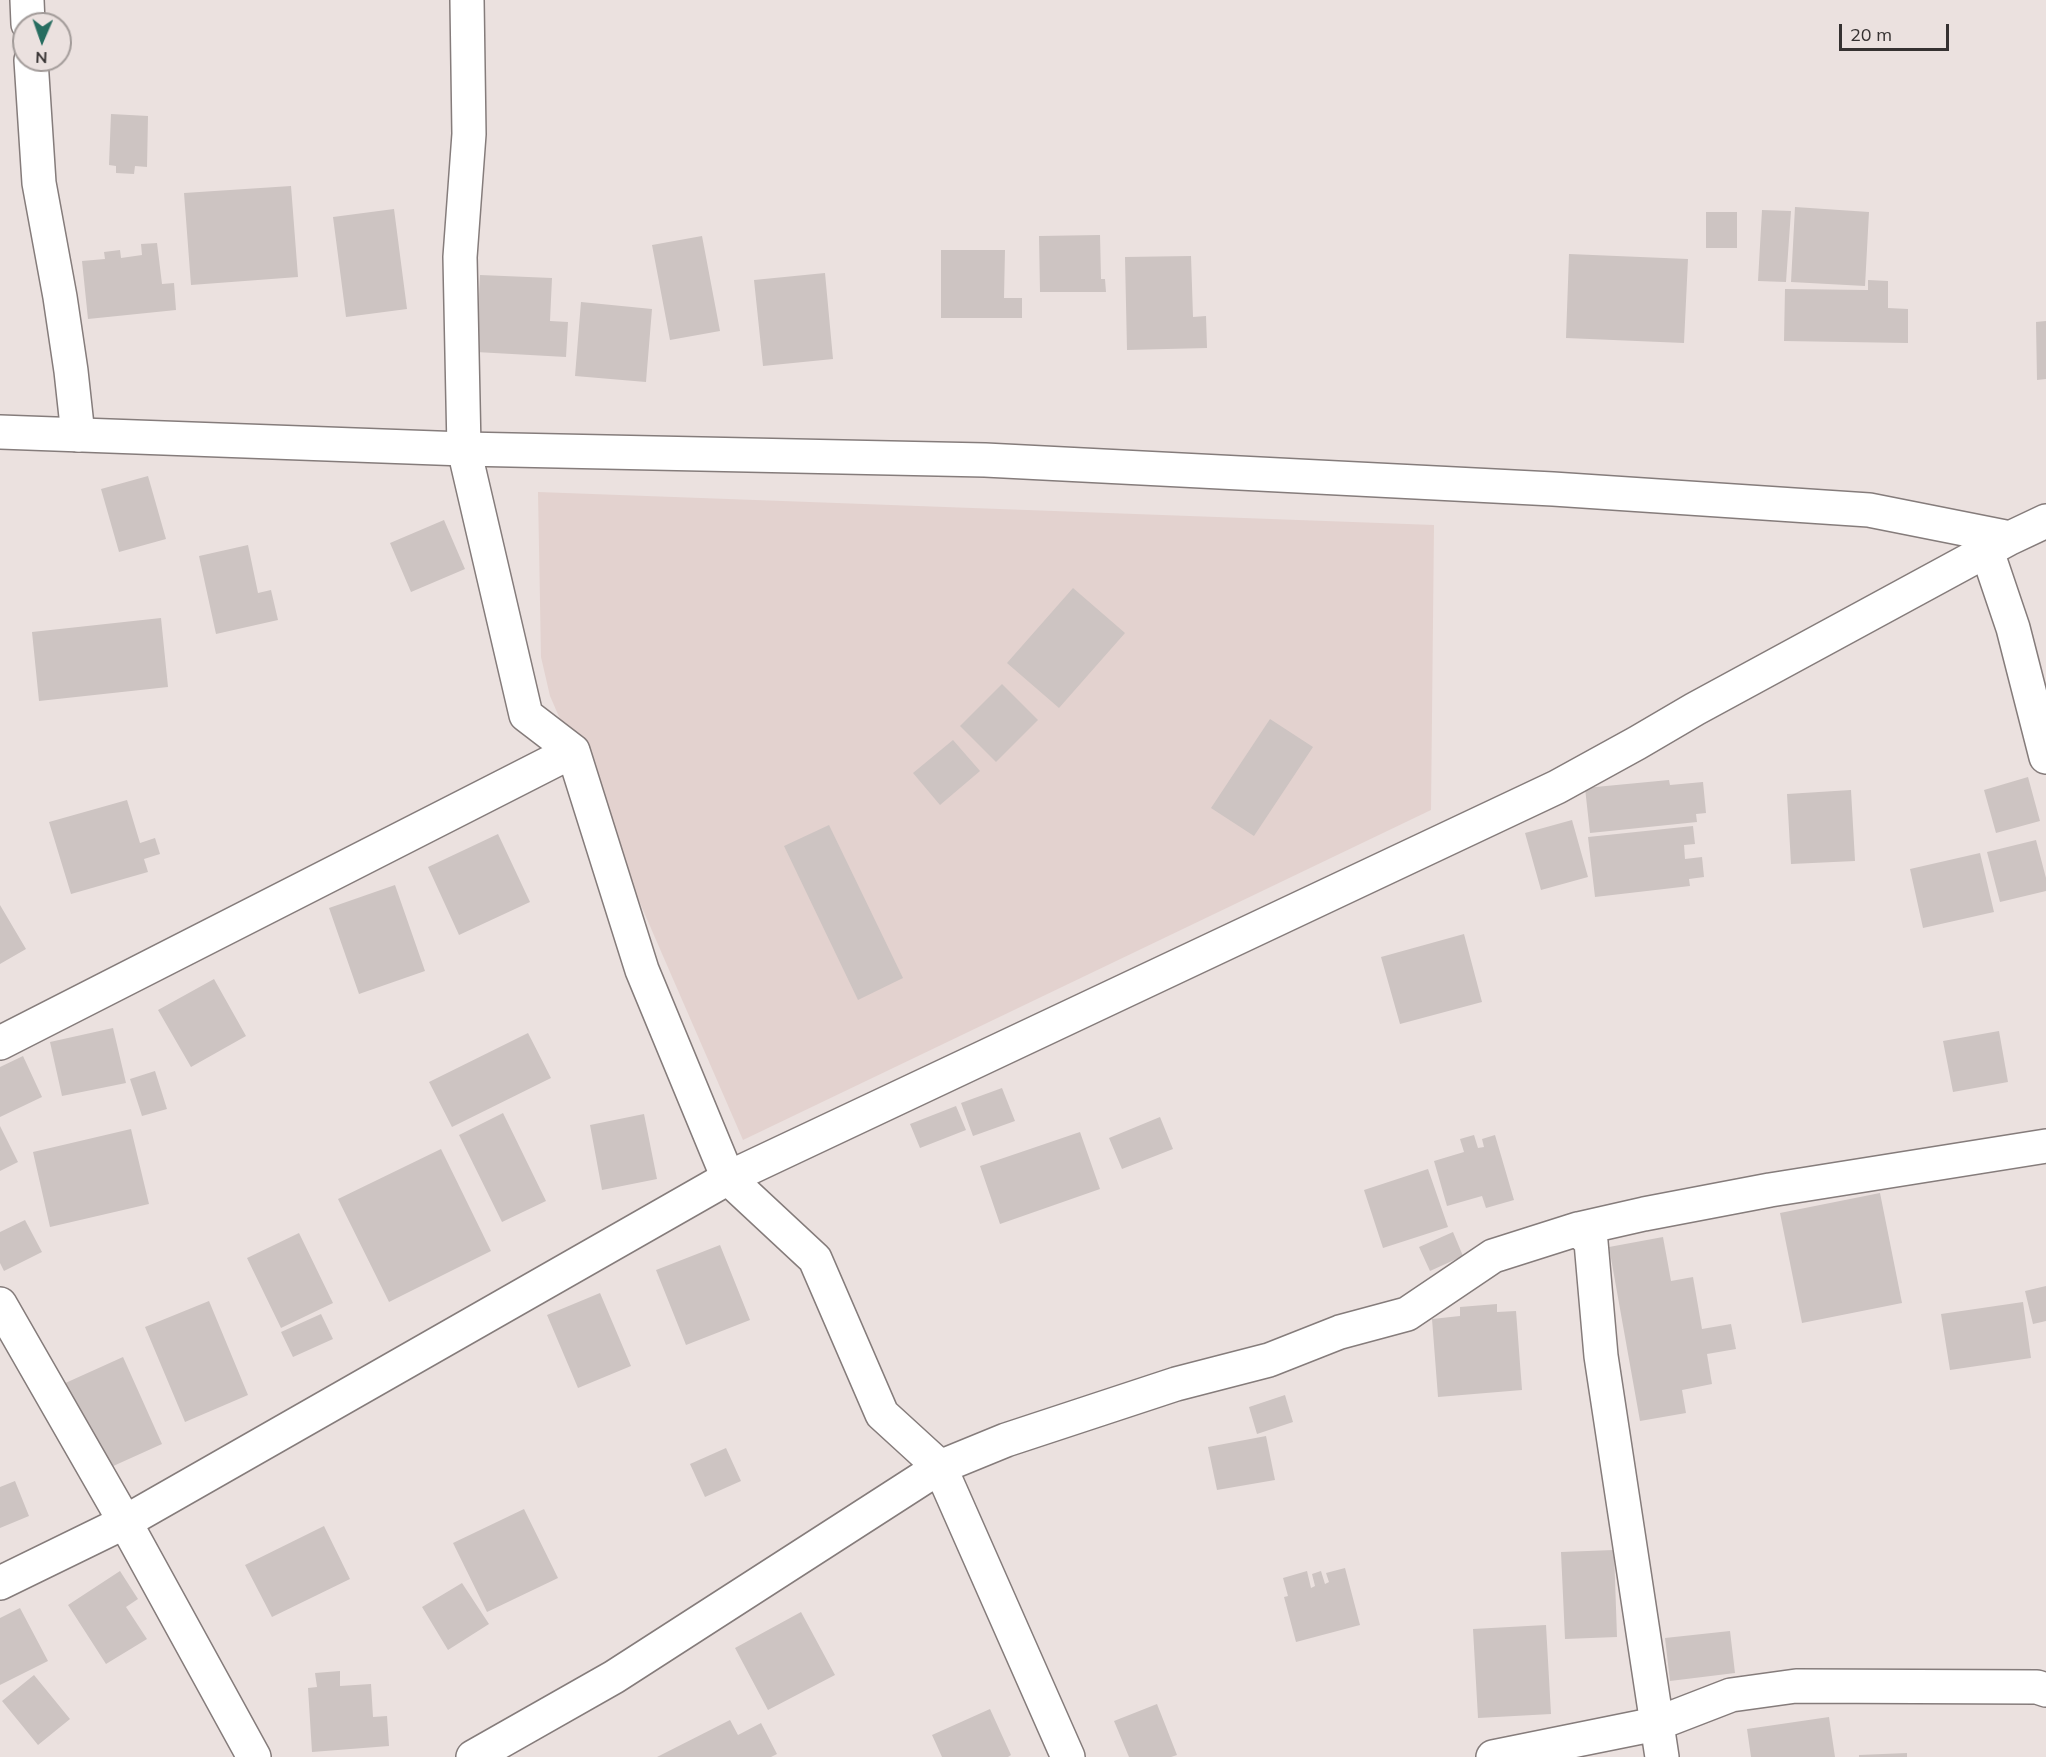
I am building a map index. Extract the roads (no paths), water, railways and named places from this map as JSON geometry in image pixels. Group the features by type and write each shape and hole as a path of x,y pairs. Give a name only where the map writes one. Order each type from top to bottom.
{"street":[{"path":"467,0 469,134 460,257 464,450 526,716 573,751 642,970 728,1178 815,1259 882,1414 940,1467 1068,1757"},
{"path":"32,72 39,183 62,308 78,435"},
{"path":"0,432 464,450 985,460 1553,489 1869,510 1998,544"},
{"path":"0,1583 125,1521 728,1178 1557,787 1998,544 2046,521"},
{"path":"1998,544 2013,628 2046,757"},
{"path":"0,1043 573,751"},
{"path":"473,1757 614,1677 940,1467 1006,1440 1176,1384 1269,1360 1340,1332 1407,1314 1493,1256 1578,1229 1770,1190 2046,1146"},
{"path":"1578,1229 1591,1242 1601,1356 1662,1757"},
{"path":"0,1304 125,1521 254,1757"},
{"path":"1493,1757 1656,1724 1731,1695 1796,1686 2037,1687 2046,1690"}]}
